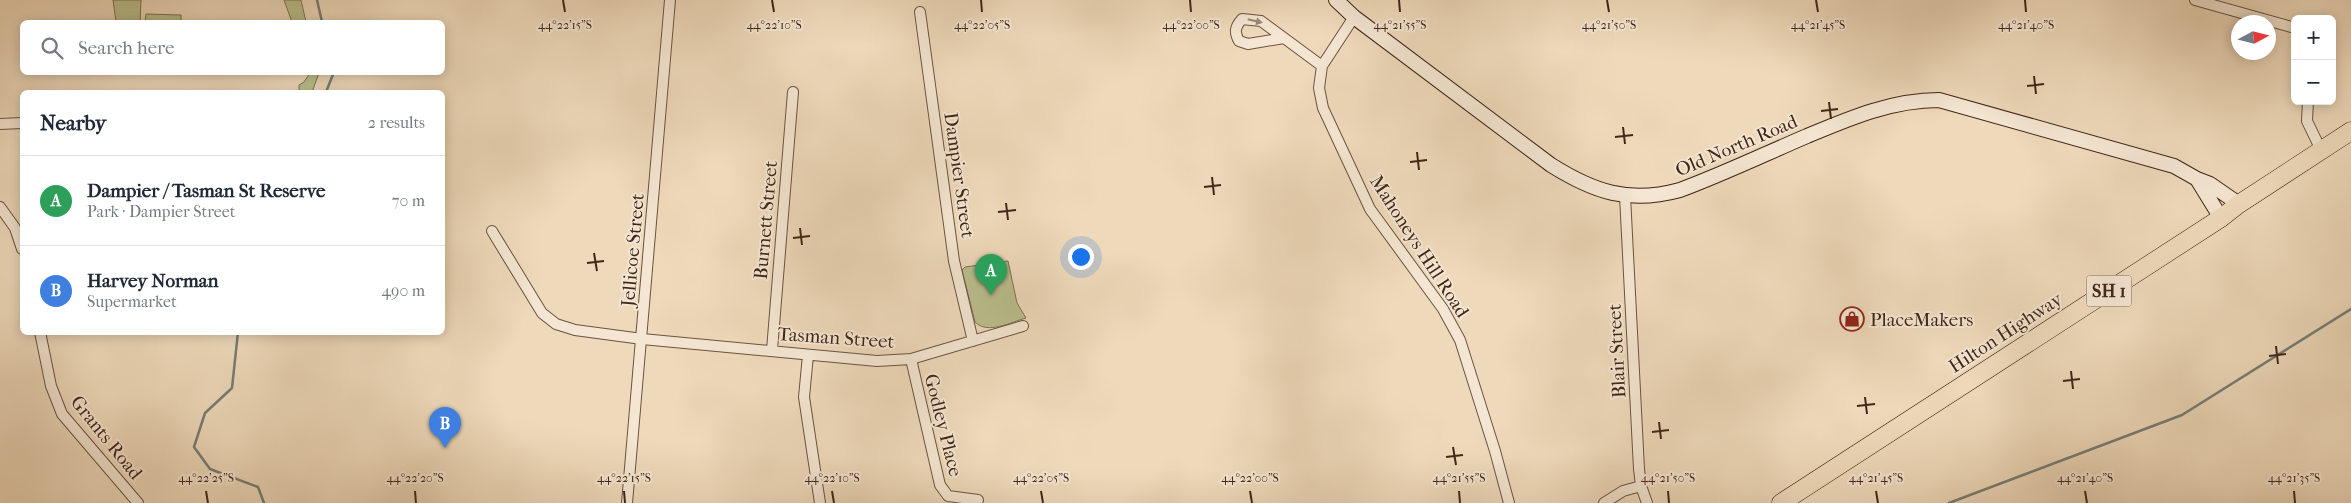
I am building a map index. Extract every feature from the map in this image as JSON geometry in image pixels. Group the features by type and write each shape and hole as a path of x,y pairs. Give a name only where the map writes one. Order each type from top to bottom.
{"highway":[{"name":"Hilton Highway","path":"1781,503 2221,218 2239,204 2351,131"}],"street":[{"name":"Jellicoe Street","path":"628,503 670,0"},
{"name":"Old North Road","path":"1336,0 1354,17 1551,165 1578,182 1626,196 1656,196 1680,190 1855,116 1889,105 1916,100 1939,100 2158,160 2210,184 2239,204"},
{"path":"2195,0 2291,27"},
{"name":"Dampier Street","path":"920,12 954,261 973,341"},
{"name":"Mahoneys Hill Road","path":"1354,17 1322,66 1319,88 1323,108 1363,197 1379,223 1443,309 1460,340 1495,451 1509,503"},
{"path":"1284,38 1322,66"},
{"name":"Burnett Street","path":"772,350 793,92"},
{"path":"2308,105 2307,121 2321,150"},
{"path":"0,124 20,123"},
{"name":"Old North Road","path":"2196,179 2221,218"},
{"name":"Blair Street","path":"1626,196 1641,486 1647,503"},
{"path":"0,207 15,228 20,243"},
{"name":"Tasman Street","path":"492,231 542,312 556,324 575,330 642,339 772,350 864,361 911,359 1023,326"},
{"name":"Grants Road","path":"41,335 51,386 62,414 138,503"},
{"path":"808,355 804,397 820,503"},
{"name":"Godley Place","path":"911,359 940,485 948,496 978,500"},
{"path":"1604,503 1623,491 1641,486"}],"green space":[{"path":"113,0 141,0 140,20 116,20"},
{"path":"284,0 301,0 306,20 291,20"},
{"path":"146,14 181,15 181,20 145,20"},
{"path":"309,75 318,75 313,90 299,90 299,85 304,82"},
{"path":"1008,261 1017,303 1026,318 993,328 980,326 975,322 962,270 965,267"}],"waterway":[{"path":"317,0 322,20"},
{"path":"327,90 333,75"},
{"path":"1949,503 2182,415 2351,309"},
{"path":"238,335 232,388 205,413 194,447 210,469 258,487 264,503"}],"place":[{"name":"Dampier / Tasman St Reserve","path":"991,295"},
{"name":"PlaceMakers","path":"1852,319"},
{"name":"Harvey Norman","path":"445,448"}]}
